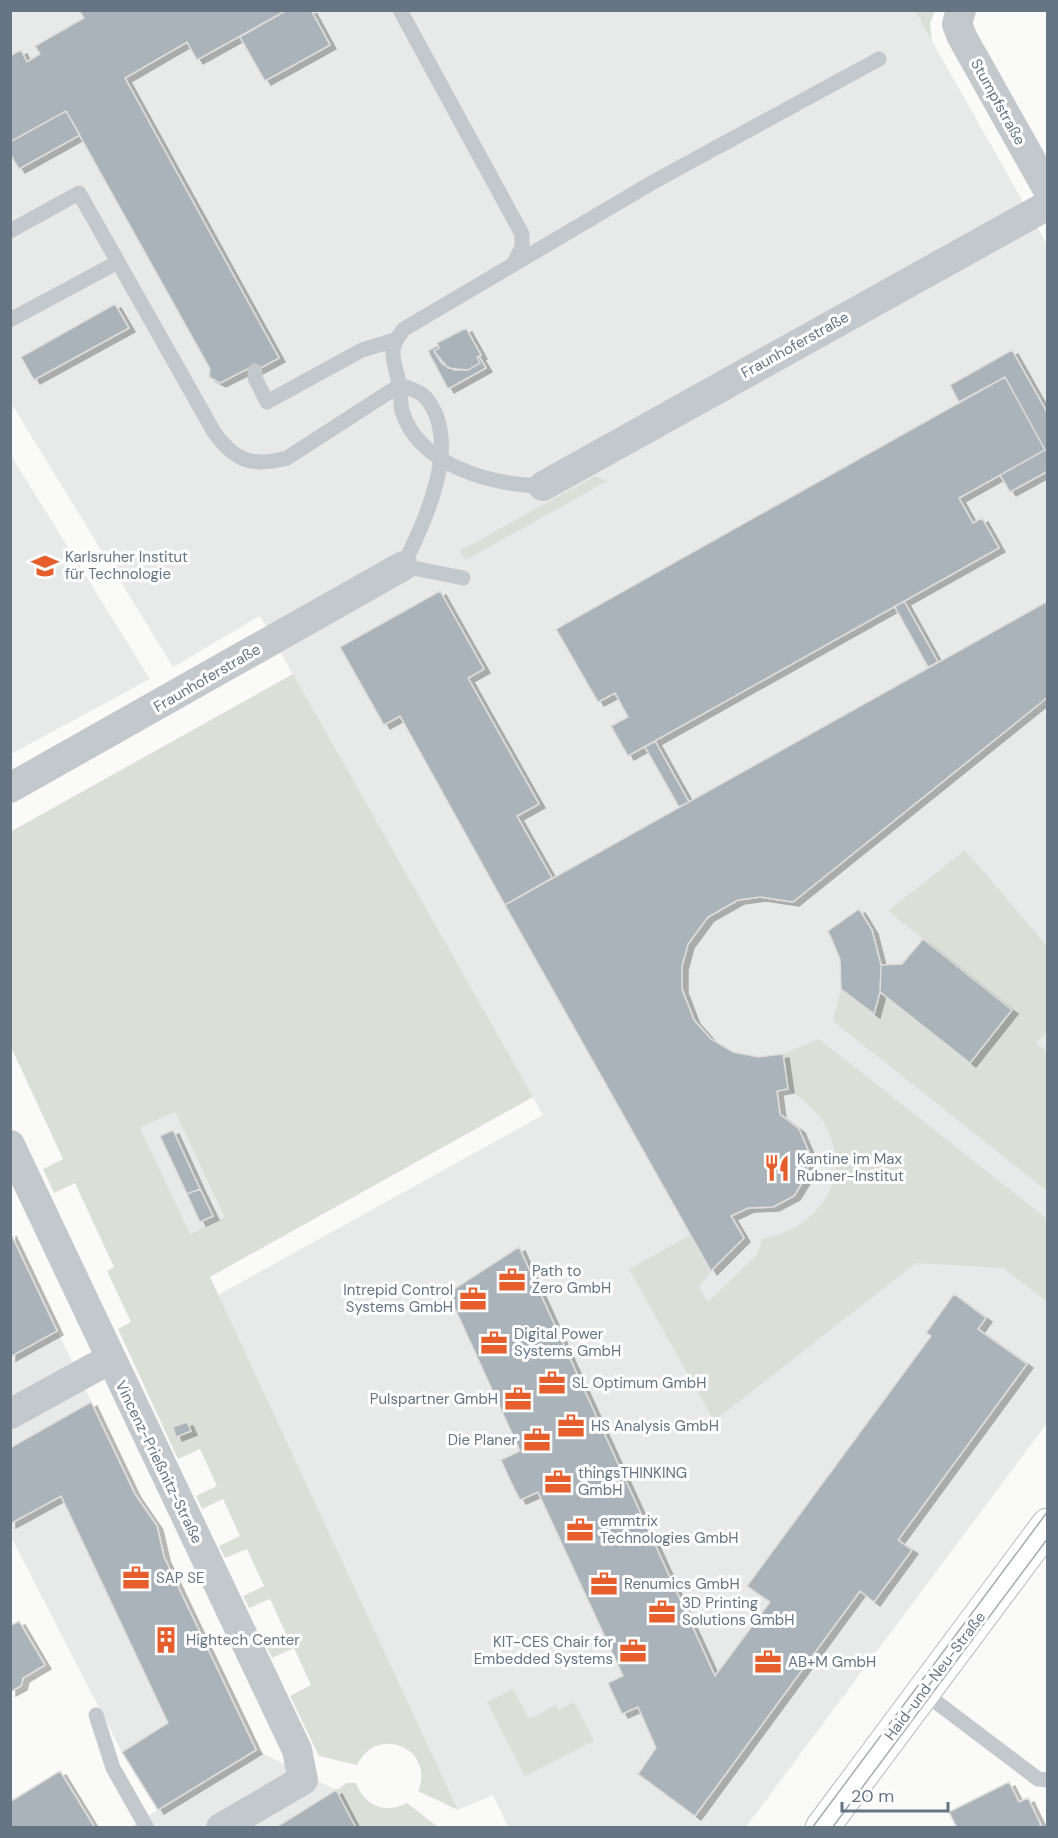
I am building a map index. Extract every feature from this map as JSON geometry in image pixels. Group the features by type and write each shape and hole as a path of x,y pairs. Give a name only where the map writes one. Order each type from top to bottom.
{"main road":[{"name":"Haid-und-Neu-Straße","path":"822,1827 1047,1525"}],"street":[{"name":"Stumpfstraße","path":"961,11 957,24 962,37 1047,190"},
{"name":"Fraunhoferstraße","path":"543,486 1047,205"},
{"name":"Fraunhoferstraße","path":"10,788 402,566"},
{"name":"Vincenz-Prießnitz-Straße","path":"10,1145 297,1750 303,1780 221,1827"},
{"path":"10,1414 110,1359"}],"lane":[{"path":"400,10 522,234 522,247 513,265"},
{"path":"543,486 514,485 484,478 442,458 420,442 402,410 400,385 392,357 395,340 404,329 655,181 879,59"},
{"path":"10,231 80,193 214,432 224,447 238,457 268,463 287,458 400,385"},
{"path":"10,320 118,262"},
{"path":"255,371 255,378 267,402 362,350 395,340"},
{"path":"400,385 424,396 437,421 442,458 432,502 402,566 463,578"},
{"path":"923,1692 1038,1779 1047,1780"},
{"path":"96,1715 113,1768 147,1827"}],"shaded area":[{"path":"11,11 915,11 1047,244 1047,1423 746,1827 508,1827 493,1795 458,1810 218,1295 543,1115 260,616 173,667 11,403"},
{"path":"915,11 935,11 930,23 932,41"},
{"name":"Karlsruher Institut für Technologie","path":"10,454 150,679 11,754 10,754"},
{"path":"595,476 607,481 466,560 460,551"},
{"path":"293,674 533,1097 210,1277 458,1810 418,1791 421,1776 419,1763 412,1753 402,1746 378,1745 366,1752 357,1765 319,1756 290,1696 311,1685 294,1648 272,1658 266,1645 287,1636 270,1599 249,1608 243,1596 264,1586 247,1549 225,1558 219,1546 240,1536 223,1499 202,1509 196,1496 217,1486 200,1449 178,1459 118,1329 131,1322 107,1271 114,1267 75,1183 54,1193 43,1169 63,1159 11,1047 10,832","holes":["175,1112 224,1217 190,1234 140,1128"]},
{"path":"965,850 1047,946 1047,1032 1036,1043 1047,1052 1047,1191 833,1021 841,989 874,1014 880,992 970,1063 1012,1010 888,911"},
{"path":"819,1039 1047,1219 1047,1302 1003,1268 916,1263 714,1421 629,1269 690,1235 711,1271 699,1287 708,1302 757,1255 762,1239 783,1233 801,1224 816,1211 827,1196 834,1179 836,1160 832,1140 818,1115 788,1089 783,1054"},
{"path":"175,1112 224,1218 189,1234 140,1128"},
{"path":"10,1232 135,1493 157,1526 164,1557 256,1750 336,1790 356,1827 130,1827 158,1810 122,1752 11,1537"},
{"path":"513,1689 529,1719 556,1705 559,1710 574,1702 594,1741 525,1776 487,1702"},
{"path":"347,1783 356,1783 364,1797 376,1806 391,1808 407,1803 438,1827 356,1827 336,1790"}],"building":[{"path":"79,10 287,10 197,60 187,42 125,78 279,358 255,371 253,366 220,383 209,377 210,369 66,111 10,142 10,56 21,50 27,62 40,54 35,46 84,18"},
{"path":"287,10 311,10 330,45 265,81 240,37"},
{"path":"66,111 80,135 19,169 10,154 10,142"},
{"path":"115,304 129,328 34,380 21,357"},
{"path":"466,328 481,355 477,357 480,363 468,370 454,370 442,364 434,351 439,348 437,343"},
{"path":"438,345 439,348 434,351 448,368 468,370 480,363 477,357 479,356 486,368 448,389 428,351"},
{"path":"1012,350 1048,414 1048,471 1010,492 1000,475 1045,450 1005,377 959,402 950,385"},
{"path":"1005,377 1045,450 959,498 973,523 982,518 999,548 628,756 611,726 628,717 615,693 598,702 556,629"},
{"path":"440,591 484,669 468,678 539,804 517,816 552,878 505,905 400,716 384,725 340,647"},
{"path":"904,601 938,662 928,667 895,607"},
{"path":"1048,601 1048,697 793,902 760,897 738,900 708,917 688,944 682,966 682,989 694,1020 711,1039 733,1052 758,1057 783,1054 788,1089 777,1091 780,1114 799,1129 809,1152 807,1175 794,1196 773,1207 748,1208 731,1216 744,1238 711,1271 505,905"},
{"path":"655,741 689,802 679,807 645,747"},
{"path":"859,909 872,930 881,965 880,992 874,1014 841,989 840,959 828,931"},
{"path":"923,939 1012,1010 970,1063 880,992 881,965 902,964"},
{"path":"173,1130 200,1189 187,1194 160,1136"},
{"path":"200,1189 213,1216 200,1222 187,1194"},
{"path":"10,1232 57,1331 10,1357"},
{"path":"519,1247 715,1676 770,1602 747,1586 931,1336 926,1333 954,1294 986,1318 978,1329 1027,1364 898,1540 912,1550 874,1602 860,1591 695,1816 638,1774 656,1748 638,1707 622,1714 608,1683 623,1676 538,1492 520,1500 510,1480 501,1460 520,1451 448,1293"},
{"name":"Hightech Center","path":"91,1402 135,1494 157,1526 164,1557 256,1750 158,1810 122,1752 168,1723 61,1496 10,1524 10,1448"},
{"path":"187,1422 191,1431 176,1437 173,1427"},
{"path":"19,1621 45,1665 23,1678 21,1686 10,1692 10,1626"},
{"path":"60,1771 95,1828 10,1828 10,1802"},
{"path":"1009,1782 1019,1802 1028,1798 1041,1825 1036,1828 957,1828 949,1812"},
{"path":"336,1790 356,1828 275,1828"}],"tram line":[{"path":"812,1828 1048,1511"},
{"path":"832,1828 1048,1538"}],"place":[{"name":"Karlsruher Institut für Technologie","path":"45,566"},
{"name":"Kantine im Max Rubner-Institut","path":"777,1168"},
{"name":"Path to Zero GmbH","path":"512,1280"},
{"name":"Intrepid Control Systems GmbH","path":"473,1299"},
{"name":"Digital Power Systems GmbH","path":"494,1343"},
{"name":"SL Optimum GmbH","path":"552,1383"},
{"name":"Pulspartner GmbH","path":"518,1399"},
{"name":"HS Analysis GmbH","path":"571,1426"},
{"name":"Die Planer","path":"537,1440"},
{"name":"thingsTHINKING GmbH","path":"558,1482"},
{"name":"emmtrix Technologies GmbH","path":"580,1530"},
{"name":"SAP SE","path":"136,1578"},
{"name":"Renumics GmbH","path":"604,1584"},
{"name":"3D Printing Solutions GmbH","path":"662,1612"},
{"name":"Hightech Center","path":"166,1640"},
{"name":"KIT-CES Chair for Embedded Systems","path":"633,1651"},
{"name":"AB+M GmbH","path":"768,1662"}]}
